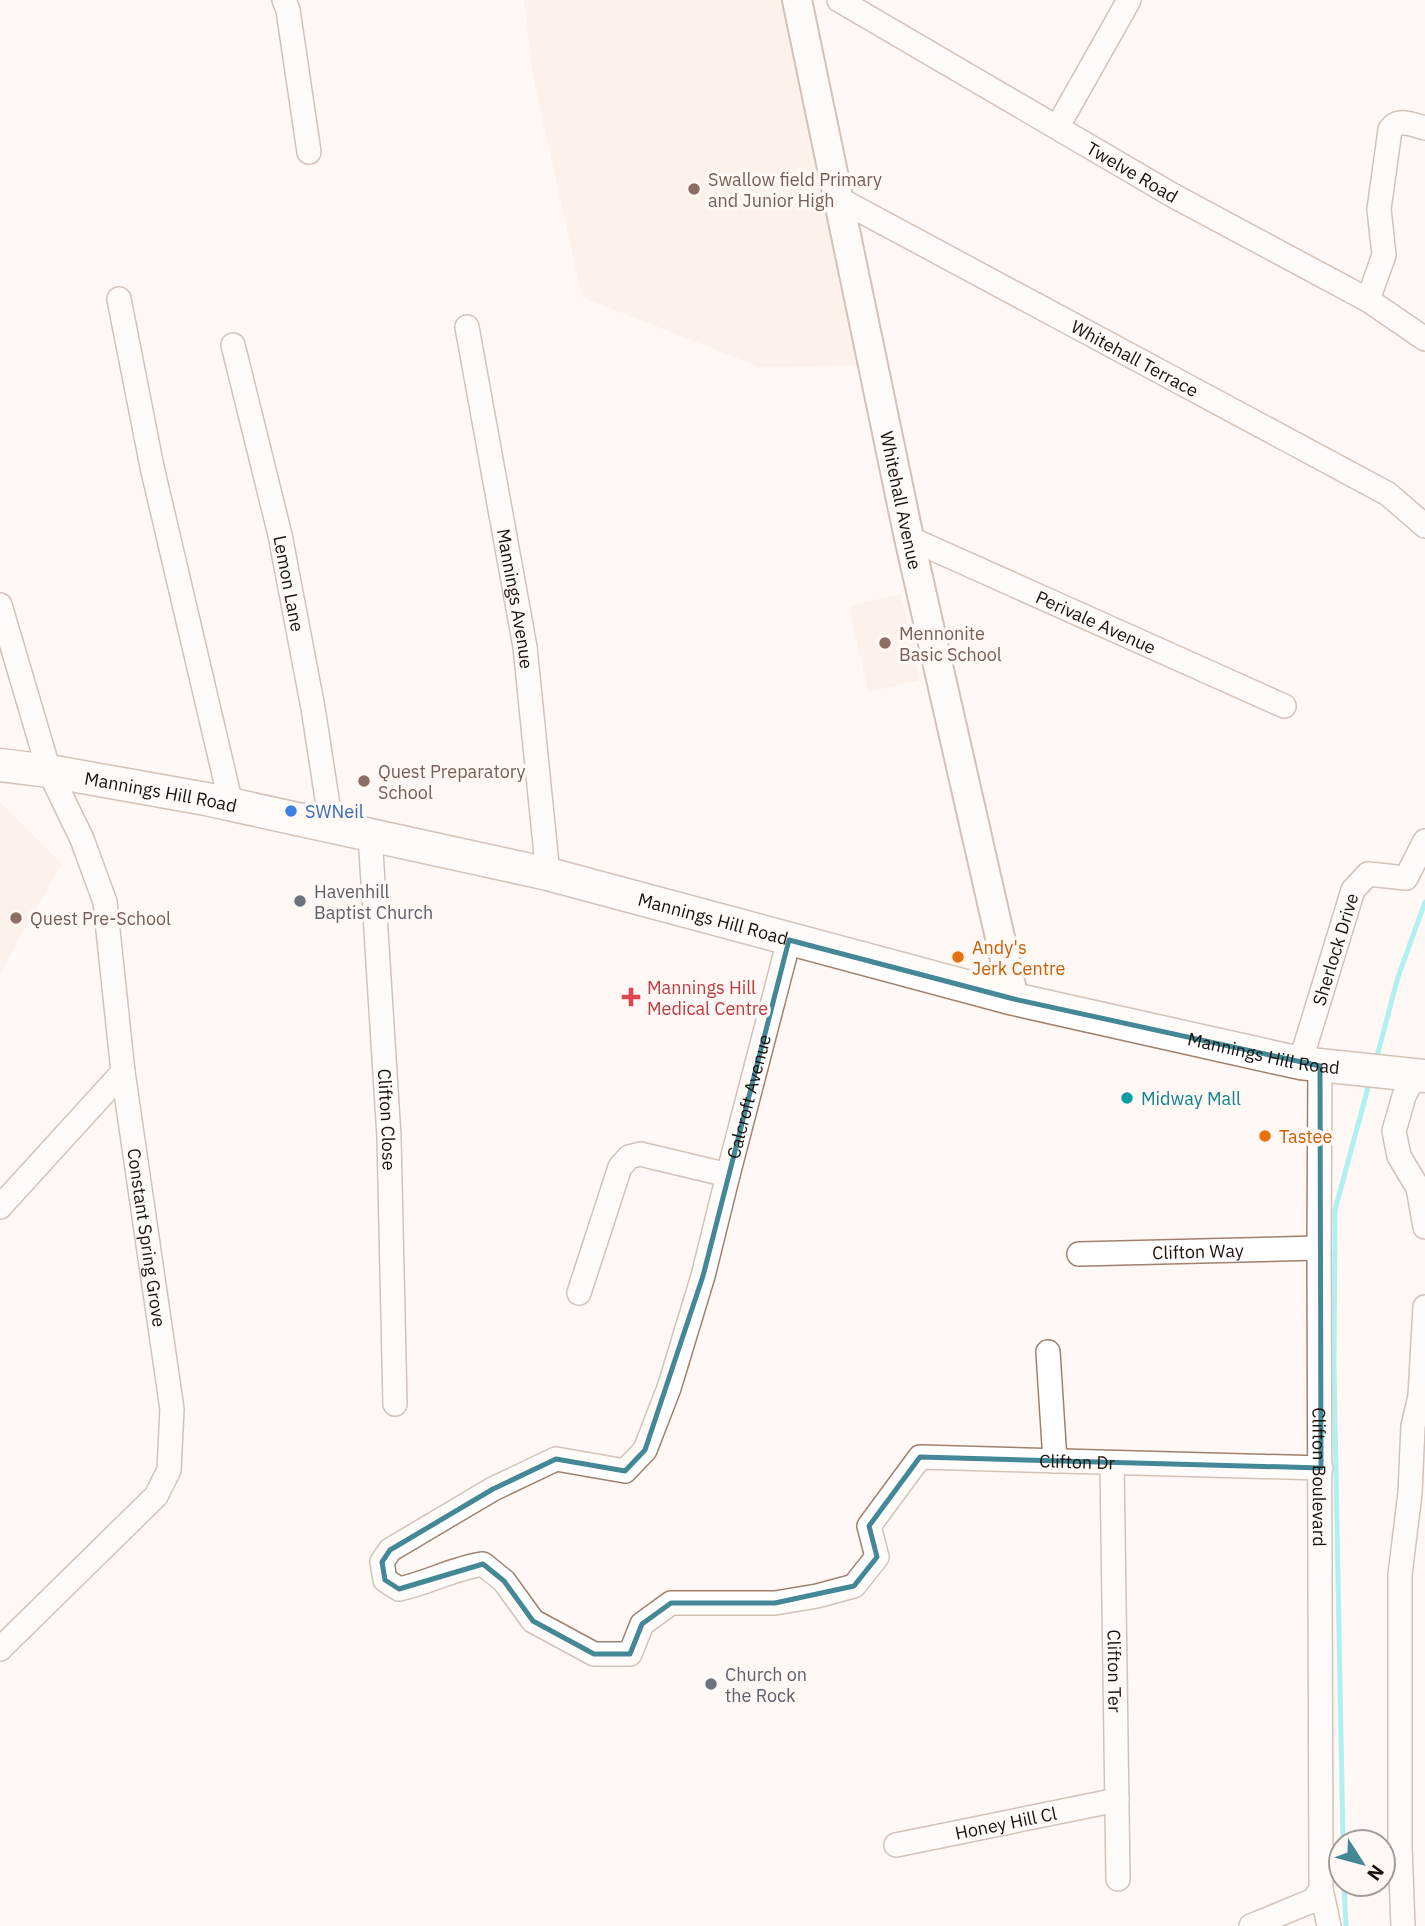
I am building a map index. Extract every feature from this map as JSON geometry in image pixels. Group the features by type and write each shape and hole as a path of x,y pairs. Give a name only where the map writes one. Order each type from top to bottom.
{"main road":[{"name":"Mannings Hill Road","path":"0,765 49,771 331,825 548,874 1014,999 1319,1066 1420,1076"}],"street":[{"path":"284,0 288,10 309,152"},
{"name":"Whitehall Avenue","path":"797,0 909,538 1014,999"},
{"name":"Twelve Road","path":"839,0 1174,196 1368,300 1425,339"},
{"path":"1058,126 1129,0"},
{"path":"1368,300 1384,255 1379,209 1390,130 1400,122 1425,128"},
{"name":"Whitehall Terrace","path":"839,199 1388,494 1425,526"},
{"path":"119,299 152,467 231,804"},
{"name":"Mannings Avenue","path":"467,327 525,647 548,874"},
{"name":"Lemon Lane","path":"233,345 281,535 313,708 331,825"},
{"name":"Perivale Avenue","path":"909,538 1284,706"},
{"name":"Constant Spring Grove","path":"0,605 49,771 82,839 105,902 123,1072 172,1409 169,1470 156,1496 0,1649"},
{"name":"Clifton Close","path":"370,835 389,1137 395,1405"},
{"name":"Sherlock Drive","path":"1319,1066 1353,890 1368,874 1406,878 1425,841"},
{"name":"Calcroft Avenue","path":"579,1293 620,1167 629,1157 640,1154 728,1175 789,940"},
{"name":"Clifton Boulevard","path":"1319,1066 1321,1889 1329,1926"},
{"path":"0,1208 123,1072"},
{"path":"1420,1076 1404,1096 1394,1131 1399,1156 1418,1188 1425,1227"},
{"name":"Clifton Dr","path":"728,1175 703,1276 669,1388 645,1450 625,1471 556,1459 514,1479 390,1550 382,1562 385,1580 399,1589 424,1584 465,1567 483,1564 504,1581 533,1620 594,1654 630,1654 642,1624 671,1603 775,1603 854,1586 877,1557 869,1526 920,1457 1321,1468"},
{"name":"Clifton Way","path":"1079,1254 1318,1248"},
{"path":"1403,1926 1400,1847 1400,1575 1410,1493 1413,1426 1420,1396 1425,1307"},
{"path":"1048,1352 1055,1461"},
{"name":"Clifton Ter","path":"1112,1463 1118,1879"},
{"name":"Honey Hill Cl","path":"896,1844 1117,1800"},
{"path":"1251,1926 1314,1900 1321,1889"}],"highlighted area":[{"path":"789,940 1014,999 1320,1066 1321,1468 920,1457 869,1526 877,1557 854,1586 775,1603 671,1603 642,1624 630,1654 594,1654 533,1621 504,1581 483,1564 399,1589 385,1580 382,1562 390,1550 493,1489 556,1459 625,1471 645,1450 703,1276"}],"shaded area":[{"name":"Swallow field Primary and Junior High","path":"524,0 790,0 868,365 759,367 582,297 534,81"},
{"name":"Mennonite Basic School","path":"901,594 920,680 868,692 849,606"},
{"name":"Quest Pre-School","path":"0,802 62,864 0,973"}],"waterway":[{"path":"1376,1060 1398,977 1425,902"},
{"path":"1343,1828 1334,1365 1335,1210 1370,1080"},
{"path":"1345,1898 1346,1926"}],"place":[{"name":"Swallow field Primary and Junior High","path":"694,189"},
{"name":"Mennonite Basic School","path":"885,643"},
{"name":"Quest Preparatory School","path":"364,781"},
{"name":"SWNeil","path":"291,811"},
{"name":"Havenhill Baptist Church","path":"300,901"},
{"name":"Quest Pre-School","path":"16,918"},
{"name":"Andy's Jerk Centre","path":"958,957"},
{"name":"Mannings Hill Medical Centre","path":"631,997"},
{"name":"Midway Mall","path":"1127,1098"},
{"name":"Tastee","path":"1265,1136"},
{"name":"Church on the Rock","path":"711,1684"}]}
